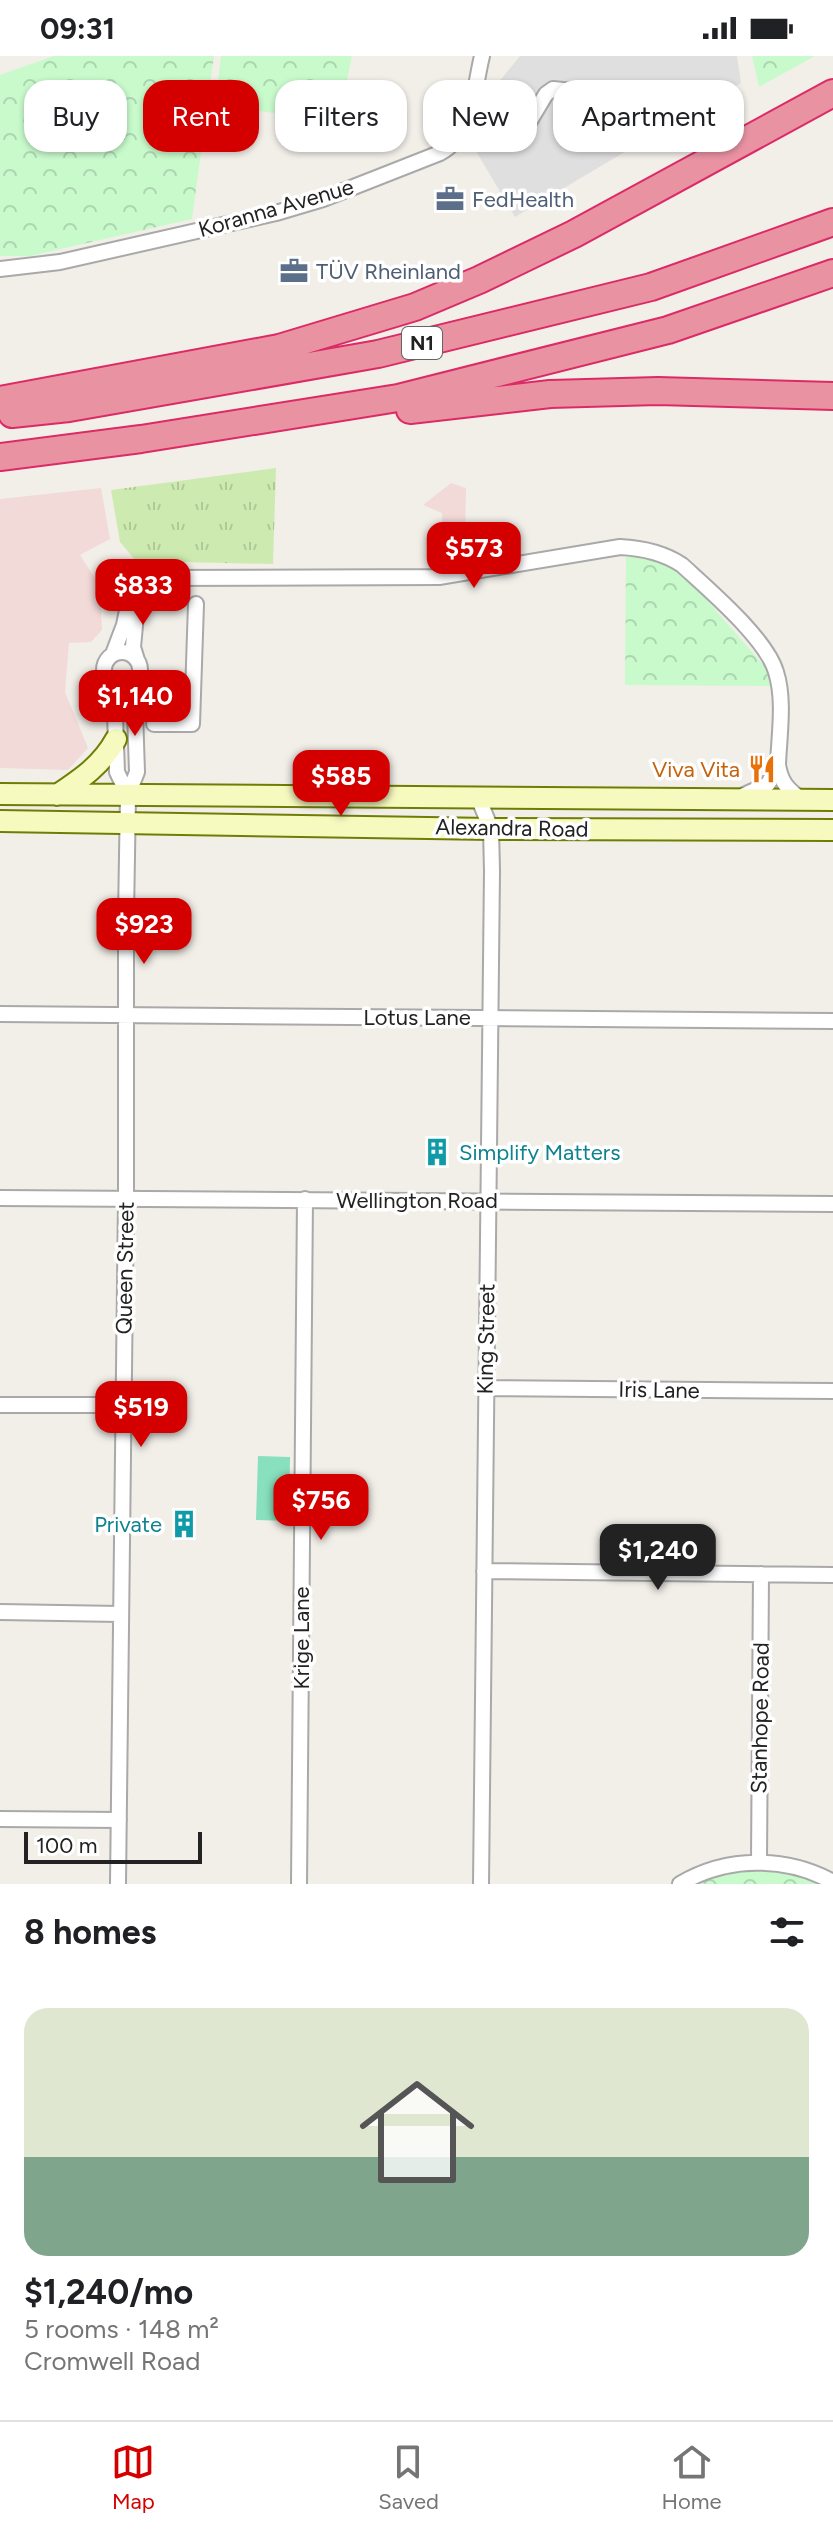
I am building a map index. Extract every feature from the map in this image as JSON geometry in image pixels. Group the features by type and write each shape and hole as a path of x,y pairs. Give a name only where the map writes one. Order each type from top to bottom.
{"highway":[{"path":"0,400 279,348 351,329 426,304 574,234 833,93"},
{"name":"N1","path":"0,415 69,408 378,354 651,287 833,222"},
{"name":"N1","path":"0,457 141,439 398,398 668,330 833,273"},
{"path":"141,439 210,438 442,405 550,394 658,391 833,396"}],"main road":[{"path":"57,795 107,757 116,739"},
{"name":"Alexandra Road","path":"0,794 833,800"},
{"name":"Alexandra Road","path":"0,821 491,829 833,830"}],"street":[{"path":"476,80 482,56"},
{"path":"537,109 546,94 553,90"},
{"name":"Koranna Avenue","path":"0,269 60,262 308,204 442,152"},
{"path":"128,795 137,772 135,712 140,672 133,647 133,592 125,580 131,572 139,570 149,578 439,577 620,547 672,558 682,565 737,617 770,658 779,689 778,765 786,788 802,799"},
{"path":"133,592 146,590 149,578"},
{"path":"113,654 133,592"},
{"path":"154,724 192,724 196,604"},
{"path":"137,660 124,651 113,654 104,670 108,682 114,686 129,687 137,681"},
{"path":"114,686 117,772 128,795"},
{"path":"736,798 768,784 778,765"},
{"name":"Queen Street","path":"118,1884 128,795"},
{"name":"King Street","path":"478,797 491,829 481,1884"},
{"name":"Lotus Lane","path":"0,1014 833,1021"},
{"name":"Wellington Road","path":"0,1198 833,1204"},
{"name":"Krige Lane","path":"299,1884 305,1199"},
{"name":"Iris Lane","path":"486,1388 833,1391"},
{"path":"0,1405 122,1405"},
{"path":"484,1571 833,1575"},
{"name":"Stanhope Road","path":"759,1862 761,1574"},
{"path":"0,1612 120,1614"},
{"path":"0,1819 119,1820"},
{"path":"680,1884 720,1867 759,1862 800,1868 833,1882"}],"shaded area":[{"path":"520,56 737,56 741,80 553,80 553,152 625,152 515,217 477,152 537,152 537,80 500,80"},
{"path":"451,483 466,488 465,541 443,543 442,513 423,505"},
{"path":"101,488 110,539 80,555 100,586 102,630 91,642 69,643 65,692 88,748 68,770 0,768 0,499"}],"green space":[{"path":"54,56 214,56 211,80 143,80 143,152 201,152 192,219 30,256 0,256 0,75"},
{"path":"221,56 352,56 347,80 275,80 275,113 259,111 259,80 218,80"},
{"path":"752,56 815,56 759,87"},
{"path":"276,468 273,564 136,561 120,542 111,490"},
{"path":"626,556 669,563 685,575 766,668 771,686 625,685"},
{"path":"258,1456 290,1457 289,1521 256,1520"},
{"path":"759,1868 797,1874 820,1884 686,1884 722,1872"}],"place":[{"name":"FedHealth","path":"450,199"},
{"name":"TÜV Rheinland","path":"294,271"},
{"name":"Viva Vita","path":"762,769"},
{"name":"Simplify Matters","path":"437,1152"},
{"name":"Private","path":"184,1524"}]}
